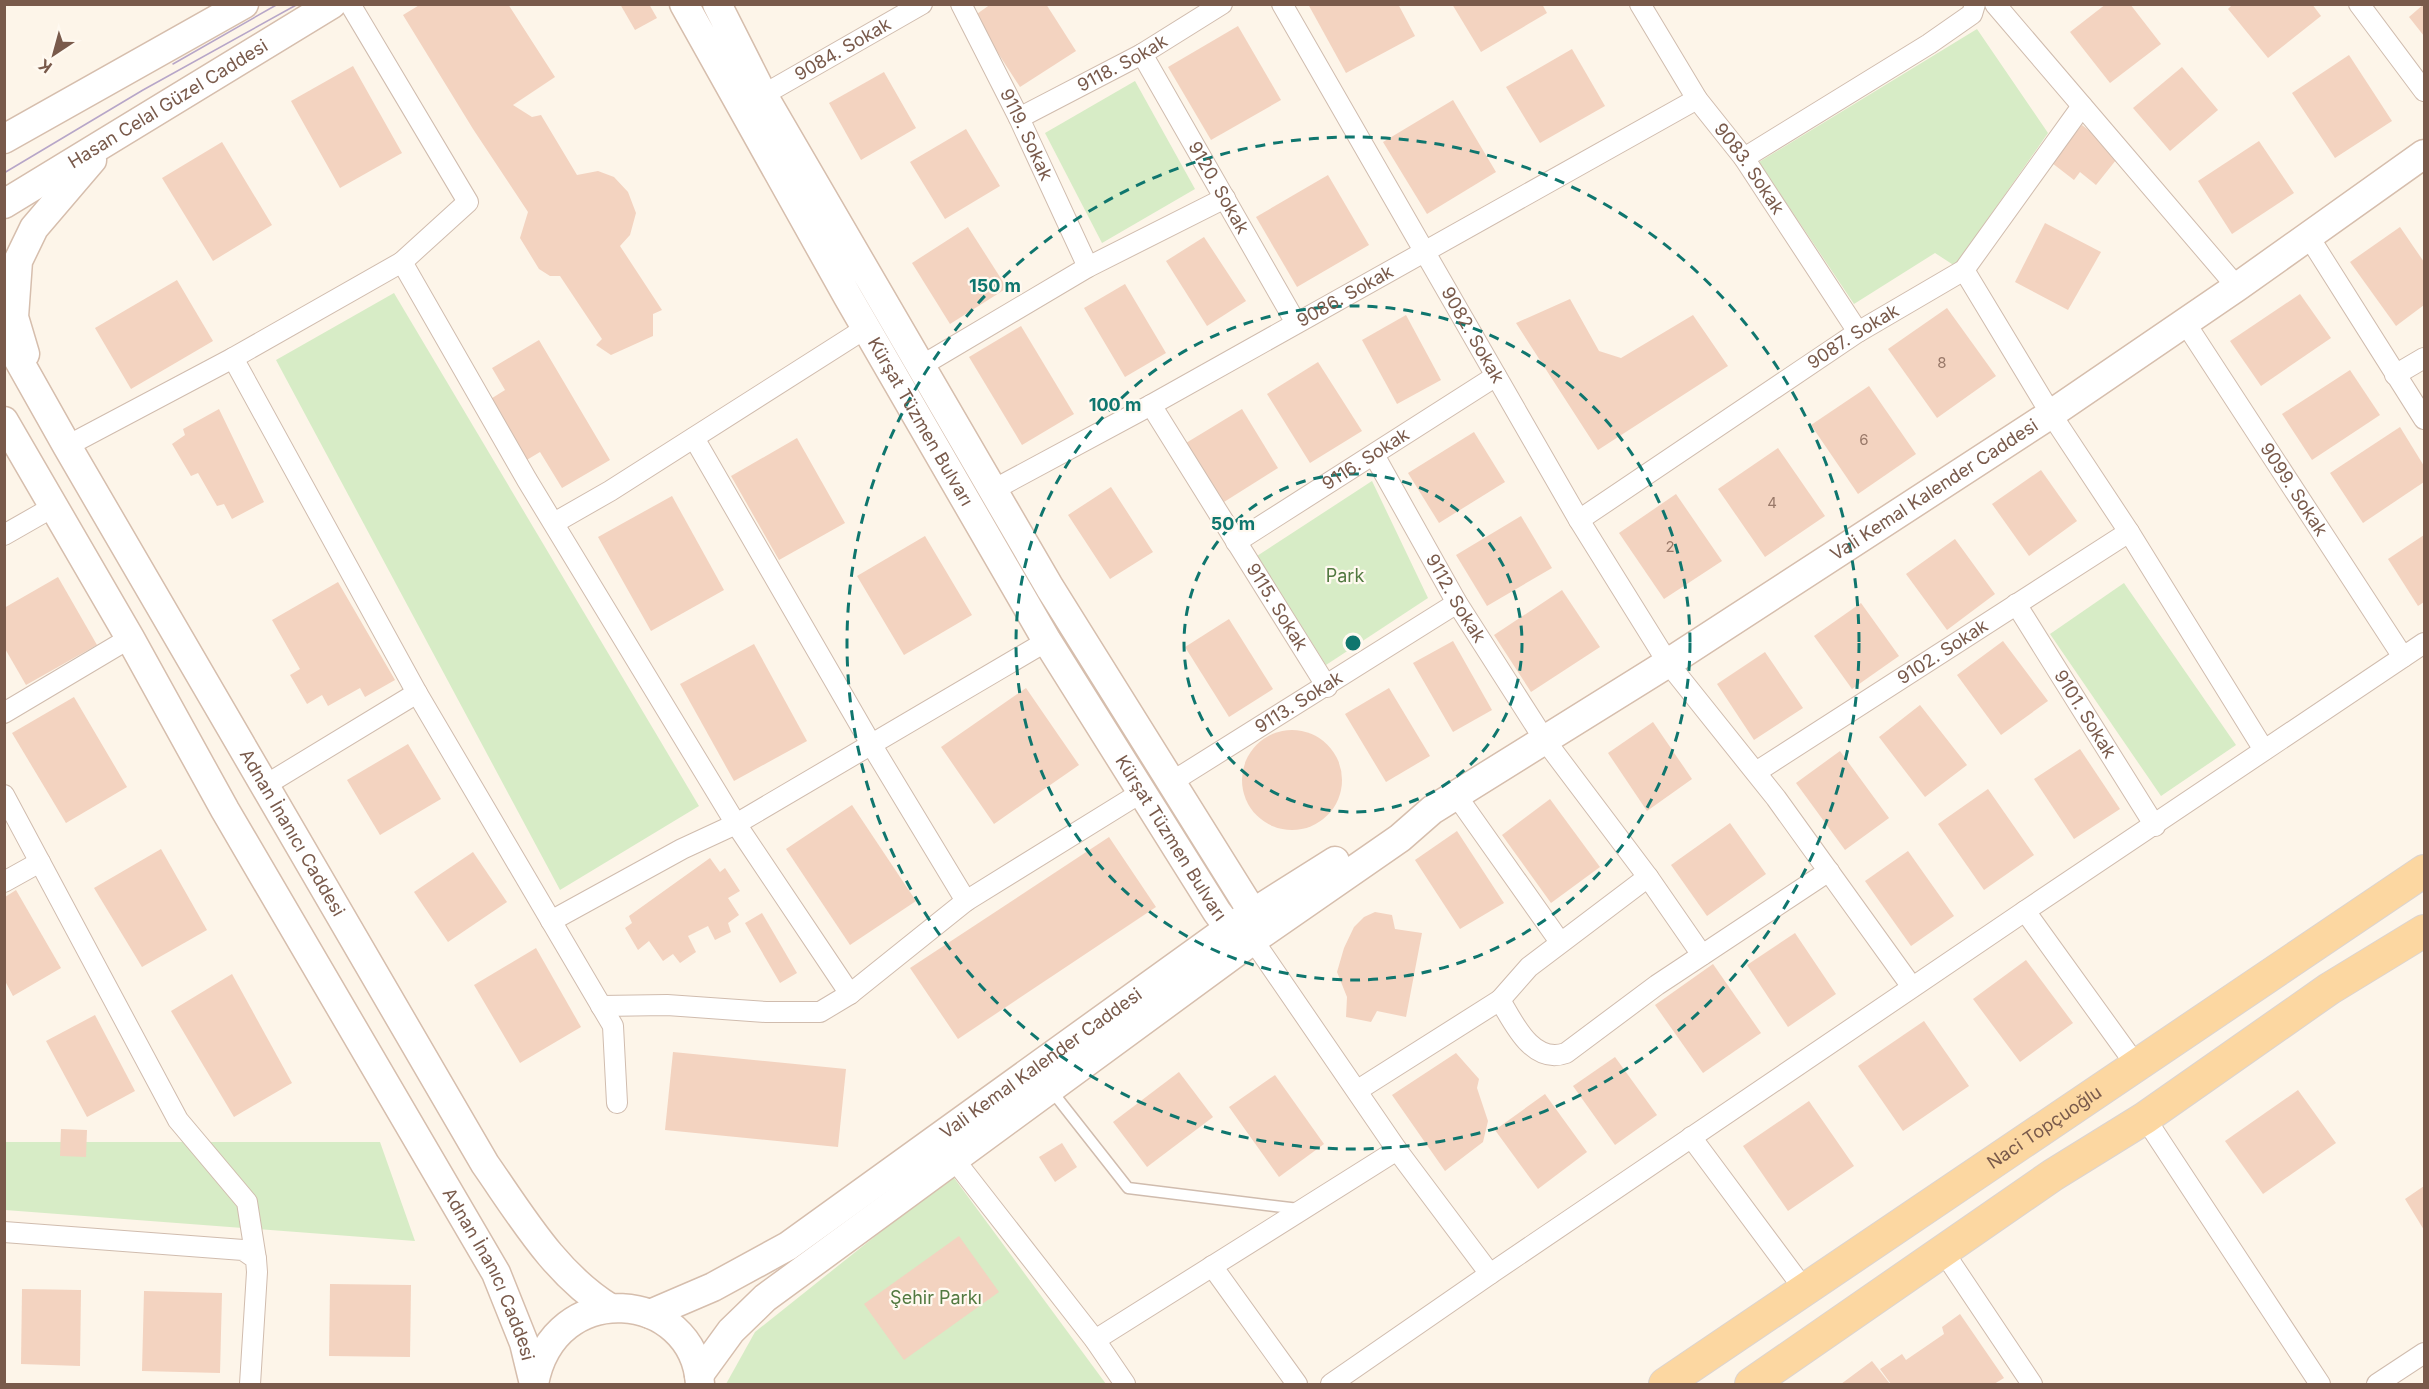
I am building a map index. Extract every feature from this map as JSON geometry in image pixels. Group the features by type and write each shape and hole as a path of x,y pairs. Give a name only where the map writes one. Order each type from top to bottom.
{"main road":[{"name":"Naci Topçuoğlu","path":"1665,1384 2424,871"},
{"path":"1751,1384 2053,1175 2145,1118 2329,989 2424,931"}],"street":[{"path":"4,140 18,128 244,4"},
{"name":"Hasan Celal Güzel Caddesi","path":"4,204 332,4"},
{"path":"67,446 233,358 402,262 468,202 350,4"},
{"name":"Kürşat Tüzmen Bulvarı","path":"684,4 866,328 1047,641 1142,792 1245,927"},
{"name":"Kürşat Tüzmen Bulvarı","path":"717,4 763,95 1050,588 1170,783 1245,927"},
{"name":"9084. Sokak","path":"763,95 922,4"},
{"name":"9119. Sokak","path":"961,4 1019,118 1088,267"},
{"name":"9118. Sokak","path":"1019,118 1142,54 1222,4"},
{"name":"9082. Sokak","path":"1282,4 1579,520 1668,663 1756,772 1912,987"},
{"name":"9083. Sokak","path":"1640,4 1697,99 1744,158 1858,332"},
{"path":"1744,158 1929,45 1972,14 1975,4"},
{"path":"1995,4 2237,287"},
{"path":"2359,4 2424,91"},
{"name":"9120. Sokak","path":"1142,54 1296,323"},
{"name":"9086. Sokak","path":"993,490 1151,405 1697,99"},
{"name":"9087. Sokak","path":"1579,520 1858,332 1964,270 2082,106"},
{"path":"33,385 14,317 18,261 34,228 107,142"},
{"name":"Vali Kemal Kalender Caddesi","path":"650,1314 713,1287 788,1246 1245,927 1400,838 1432,810 1668,663 2051,414 2309,237 2424,154"},
{"path":"921,366 1088,267 1225,198"},
{"path":"2309,237 2424,419"},
{"path":"402,262 554,523 736,824 850,993"},
{"path":"1964,270 2051,414 2129,531 2265,750"},
{"name":"9099. Sokak","path":"2184,321 2403,657"},
{"path":"554,523 610,491 866,328"},
{"name":"Adnan İnanıcı Caddesi","path":"4,334 485,1164 551,1258 610,1308"},
{"path":"233,358 417,693 613,1026 617,1103"},
{"path":"2395,375 2424,358"},
{"name":"9116. Sokak","path":"1236,542 1496,376"},
{"name":"9115. Sokak","path":"1151,405 1326,687"},
{"name":"Adnan İnanıcı Caddesi","path":"5,421 130,638 225,810 496,1273 524,1343 534,1384"},
{"path":"694,438 871,744 966,901"},
{"name":"9112. Sokak","path":"1374,455 1457,603 1544,739 1648,877 1702,955"},
{"path":"4,535 53,507"},
{"name":"9102. Sokak","path":"1756,772 2129,531"},
{"name":"9113. Sokak","path":"1170,783 1457,603"},
{"name":"9101. Sokak","path":"2016,604 2155,826"},
{"path":"4,713 130,638"},
{"path":"551,921 682,849 736,824 1047,641"},
{"path":"1331,1384 1912,987 2155,826 2424,643"},
{"path":"264,786 417,693"},
{"path":"602,1006 668,1005 766,1012 820,1012 850,993 966,901 1142,792"},
{"path":"4,795 178,1120 247,1202 256,1259 250,1384"},
{"path":"1456,795 1560,942"},
{"path":"4,882 40,862"},
{"path":"1500,1000 1518,1029 1536,1051 1545,1056 1556,1057 1566,1053 1657,985 1829,872"},
{"path":"1358,1090 1500,1000 1529,966 1648,877"},
{"path":"2025,911 2136,1065"},
{"path":"1245,927 1397,1150 1490,1274"},
{"name":"Vali Kemal Kalender Caddesi","path":"699,1380 731,1331 765,1298 1049,1088 1245,927"},
{"path":"2145,1118 2320,1384"},
{"path":"1691,1137 1804,1289"},
{"path":"1095,1340 1397,1150"},
{"path":"953,1158 1095,1340 1125,1384"},
{"path":"4,1232 243,1250 256,1259"},
{"path":"1943,1251 2032,1384"},
{"path":"1212,1266 1297,1384"},
{"path":"534,1384 542,1357 558,1332 573,1320 591,1312 610,1308 630,1309 650,1314 667,1325 682,1339 693,1356 699,1380"},
{"path":"2377,1384 2424,1353"}],"lane":[{"path":"1049,1088 1128,1188 1302,1210"}],"green space":[{"path":"1977,29 2048,133 1955,266 1935,253 1854,304 1759,162"},
{"path":"1135,81 1195,189 1102,243 1045,133"},
{"path":"394,293 699,806 560,890 276,360"},
{"name":"Park","path":"1372,481 1428,598 1326,665 1257,556"},
{"path":"2124,583 2236,745 2161,796 2050,634"},
{"path":"4,1142 380,1142 415,1241 5,1210"},
{"name":"Şehir Parkı","path":"952,1175 1106,1384 726,1384 755,1332"}],"building":[{"path":"421,4 508,4 555,77 513,105 532,117 541,115 577,175 598,171 614,177 628,192 636,213 630,235 620,246 662,310 653,314 653,336 611,355 596,345 602,339 560,276 550,276 539,269 520,238 528,212 473,129 403,15"},
{"path":"620,4 649,4 657,18 635,30"},
{"path":"991,4 1046,4 1076,51 1020,87 974,16"},
{"path":"1308,4 1398,4 1415,36 1346,73"},
{"path":"1452,4 1542,4 1547,13 1481,52"},
{"path":"2106,4 2130,4 2161,44 2110,83 2070,32"},
{"path":"2233,4 2312,4 2321,16 2268,58 2228,9"},
{"path":"2424,4 2424,36 2409,17"},
{"path":"1238,26 1281,100 1211,140 1168,67"},
{"path":"1572,49 1605,106 1540,143 1506,87"},
{"path":"2349,55 2392,121 2335,158 2292,93"},
{"path":"353,66 402,153 340,188 291,101"},
{"path":"2182,67 2218,110 2170,151 2133,108"},
{"path":"884,72 916,128 861,160 829,103"},
{"path":"1453,100 1496,172 1427,214 1383,142"},
{"path":"2082,125 2120,155 2096,185 2080,172 2074,180 2052,163"},
{"path":"966,129 1000,186 945,219 910,162"},
{"path":"2259,141 2294,193 2232,234 2198,181"},
{"path":"222,142 272,225 213,261 162,178"},
{"path":"1328,175 1369,245 1297,287 1256,217"},
{"path":"2045,223 2101,252 2068,310 2015,282"},
{"path":"968,227 1007,288 950,324 912,263"},
{"path":"2400,227 2424,262 2424,305 2396,326 2350,262"},
{"path":"1204,237 1246,301 1207,326 1166,261"},
{"path":"177,280 213,341 131,389 95,328"},
{"path":"1125,284 1166,353 1125,377 1084,308"},
{"path":"2300,294 2331,338 2261,386 2230,341"},
{"path":"1570,299 1599,351 1621,358 1693,315 1728,366 1598,450 1516,323"},
{"path":"1947,308 1996,376 1937,418 1888,349"},
{"path":"1406,315 1441,380 1397,404 1362,340"},
{"path":"1021,326 1074,414 1022,445 969,357"},
{"path":"539,340 610,460 562,488 540,452 525,461 489,400 505,390 492,368"},
{"path":"1318,362 1362,431 1310,463 1267,394"},
{"path":"2350,370 2380,415 2312,460 2282,414"},
{"path":"1869,386 1916,454 1858,494 1811,425"},
{"path":"219,409 264,502 232,519 224,504 217,506 198,473 191,476 172,444 185,435 183,429"},
{"path":"1242,409 1278,468 1224,502 1186,443"},
{"path":"2400,427 2424,466 2424,482 2363,523 2330,473"},
{"path":"1474,432 1505,482 1439,523 1408,473"},
{"path":"797,438 845,523 779,560 731,476"},
{"path":"1778,448 1825,516 1765,557 1718,489"},
{"path":"2041,470 2077,521 2029,556 1992,504"},
{"path":"1111,487 1153,552 1110,579 1068,515"},
{"path":"1676,494 1722,561 1664,599 1619,533"},
{"path":"672,496 724,590 651,631 598,537"},
{"path":"1521,516 1552,568 1487,606 1456,555"},
{"path":"2424,535 2424,602 2418,606 2388,559"},
{"path":"925,536 972,615 904,655 857,576"},
{"path":"1955,539 1995,594 1947,630 1906,574"},
{"path":"58,577 97,645 26,685 4,647 4,608"},
{"path":"338,582 395,680 365,697 360,688 328,706 322,695 307,704 290,675 300,669 272,620"},
{"path":"1562,590 1600,647 1531,692 1494,635"},
{"path":"1861,603 1899,656 1852,689 1814,636"},
{"path":"1229,619 1273,689 1229,717 1185,647"},
{"path":"1453,641 1492,710 1453,732 1413,663"},
{"path":"2003,641 2048,701 2001,735 1957,675"},
{"path":"754,644 807,741 734,781 680,684"},
{"path":"1765,652 1803,708 1754,740 1717,684"},
{"path":"1026,688 1079,765 994,824 941,747"},
{"path":"1389,688 1430,756 1386,782 1345,714"},
{"path":"74,697 127,787 66,823 12,733"},
{"path":"1920,705 1967,765 1925,797 1879,737"},
{"path":"1653,722 1692,779 1647,811 1608,753"},
{"path":"1292,730 1311,734 1327,745 1338,761 1342,780 1338,799 1327,815 1311,826 1292,830 1273,826 1257,815 1246,799 1242,780 1246,761 1257,745 1273,734"},
{"path":"408,744 441,799 380,835 347,780"},
{"path":"2080,749 2120,809 2074,839 2034,779"},
{"path":"1840,751 1889,818 1845,850 1796,783"},
{"path":"1988,789 2034,855 1984,890 1938,824"},
{"path":"1550,799 1600,867 1551,903 1502,835"},
{"path":"852,805 916,901 850,945 786,849"},
{"path":"1730,823 1766,874 1707,916 1671,865"},
{"path":"1457,831 1504,903 1460,929 1415,860"},
{"path":"1109,837 1156,907 958,1039 910,968"},
{"path":"161,849 207,930 142,967 94,888"},
{"path":"1908,851 1954,916 1911,946 1865,881"},
{"path":"473,852 507,902 448,942 414,892"},
{"path":"710,858 720,872 725,868 740,891 728,898 739,915 728,923 731,932 715,940 708,926 688,936 696,952 680,963 673,954 663,961 649,941 638,950 625,928 632,923 629,916"},
{"path":"16,890 61,968 13,996 5,981 5,897"},
{"path":"1375,912 1392,915 1395,929 1422,933 1406,1017 1377,1011 1371,1022 1346,1017 1347,997 1337,972 1344,948 1354,927 1364,917"},
{"path":"762,913 797,973 780,983 745,923"},
{"path":"1795,933 1836,994 1788,1027 1747,965"},
{"path":"536,948 581,1027 520,1063 474,985"},
{"path":"2026,960 2073,1023 2020,1062 1973,999"},
{"path":"1713,964 1761,1033 1703,1073 1655,1005"},
{"path":"232,974 292,1083 234,1117 171,1011"},
{"path":"95,1015 135,1091 87,1117 46,1041"},
{"path":"1924,1021 1969,1086 1903,1131 1858,1066"},
{"path":"673,1052 846,1069 838,1147 665,1130"},
{"path":"1456,1053 1479,1079 1477,1088 1488,1121 1483,1142 1445,1171 1392,1095"},
{"path":"1615,1057 1657,1115 1615,1145 1573,1086"},
{"path":"1179,1072 1213,1117 1147,1167 1113,1122"},
{"path":"1275,1075 1324,1144 1279,1177 1229,1107"},
{"path":"2298,1090 2336,1143 2263,1194 2225,1141"},
{"path":"1545,1094 1587,1152 1538,1189 1495,1130"},
{"path":"1809,1101 1854,1166 1788,1211 1743,1146"},
{"path":"61,1129 87,1130 86,1157 60,1156"},
{"path":"1062,1143 1077,1167 1055,1182 1039,1157"},
{"path":"2424,1186 2424,1230 2405,1199"},
{"path":"959,1236 999,1292 904,1360 864,1304"},
{"path":"330,1284 411,1285 410,1357 329,1356"},
{"path":"22,1289 81,1290 80,1366 21,1364"},
{"path":"144,1291 222,1293 220,1373 142,1371"},
{"path":"1960,1314 2004,1378 1994,1384 1891,1384 1880,1369 1902,1354 1906,1360 1944,1334 1942,1327"},
{"path":"1872,1361 1890,1384 1841,1384"}],"tram line":[{"path":"173,64 278,4"},
{"path":"4,173 143,90 298,4"}]}
